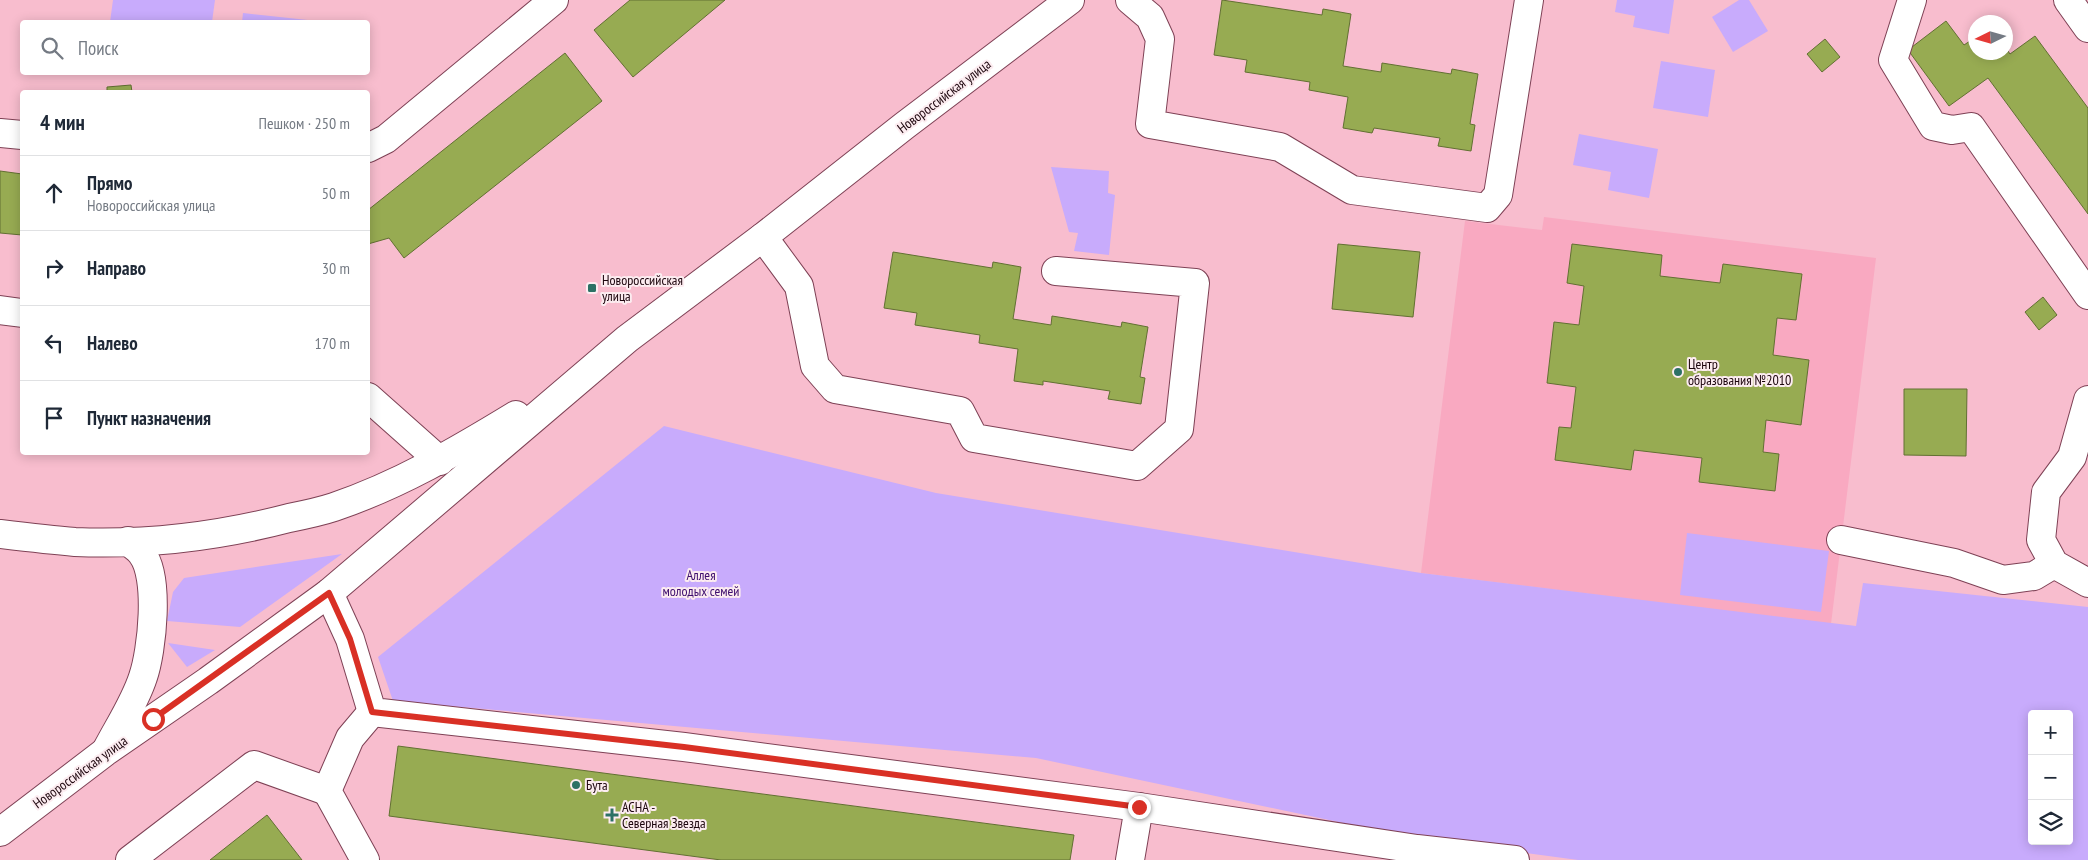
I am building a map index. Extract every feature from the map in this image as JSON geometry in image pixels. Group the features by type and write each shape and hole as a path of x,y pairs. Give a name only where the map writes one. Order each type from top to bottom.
{"street":[{"path":"370,147 386,139 554,0"},
{"name":"Новороссийская улица","path":"0,832 105,752 208,681 329,593 627,339 763,237 912,120 1070,0"},
{"path":"1130,0 1150,17 1160,39 1150,124 1280,147 1352,190 1487,208 1498,195 1529,0"},
{"path":"1912,0 1893,60 1933,126 1952,130 1971,127 2088,295"},
{"path":"2068,0 2088,28"},
{"path":"0,133 20,135"},
{"path":"763,237 799,286 815,366 835,389 960,411 974,438 1137,466 1179,429 1195,283 1056,271"},
{"path":"0,310 20,313"},
{"name":"Новороссийская улица","path":"0,534 75,542 198,537 272,523 324,510 402,479 440,461 582,376"},
{"path":"370,400 440,461"},
{"path":"2088,400 2072,457 2046,492 2041,540 2054,564 2088,583"},
{"path":"1841,540 1954,563 2003,580 2034,576 2054,564"},
{"path":"105,752 143,679 152,630 152,594 148,568 143,554 128,541"},
{"path":"329,593 350,639 372,712"},
{"path":"326,791 350,738 372,712"},
{"path":"372,712 684,747 1139,807 1417,849 1515,860"},
{"path":"130,860 254,765 326,791 365,860"},
{"path":"1130,860 1139,807"}],"shaded area":[{"path":"1544,217 1876,258 1831,624 1421,573 1465,221 1542,230"}],"green space":[{"path":"113,0 215,0 212,20 110,20"},
{"path":"1617,0 1674,0 1669,34 1633,27 1635,16 1615,12"},
{"path":"1739,0 1749,0 1768,31 1733,52 1712,17"},
{"path":"243,13 308,20 242,20"},
{"path":"1661,61 1715,70 1708,117 1653,108"},
{"path":"1579,134 1658,149 1649,198 1608,190 1611,172 1573,165"},
{"path":"1051,167 1109,171 1108,193 1115,195 1109,255 1074,251 1078,233 1069,232"},
{"name":"Аллея молодых семей","path":"664,426 936,493 1421,573 1856,626 1863,583 2088,607 2088,860 1578,860 1409,837 1036,758 393,701 378,657"},
{"path":"1687,533 1829,551 1821,612 1680,595"},
{"path":"342,554 240,627 167,621 173,592 184,578"},
{"path":"168,643 215,650 187,667"}],"building":[{"path":"630,0 725,0 633,77 594,30"},
{"path":"1222,0 1322,15 1323,9 1351,14 1343,66 1381,72 1382,63 1451,74 1452,69 1478,74 1470,124 1475,125 1471,151 1438,146 1440,138 1374,128 1372,133 1343,128 1348,97 1309,90 1310,82 1245,72 1247,60 1214,55"},
{"path":"1946,21 1964,45 1968,42 1968,60 2013,60 2013,52 2035,36 2088,108 2088,214 1988,78 1949,106 1908,50"},
{"path":"1825,39 1840,57 1822,72 1807,54"},
{"path":"565,53 602,101 404,258 389,238 370,243 370,208"},
{"path":"131,85 132,90 107,90 107,87"},
{"path":"0,171 20,174 20,235 0,233"},
{"path":"1338,244 1420,252 1413,317 1332,309"},
{"name":"Центр образования №2010","path":"1572,244 1662,255 1660,276 1720,283 1723,264 1802,274 1796,320 1777,318 1773,355 1809,360 1801,425 1766,420 1763,452 1779,454 1775,491 1699,482 1702,458 1634,450 1631,470 1555,460 1559,427 1571,428 1576,387 1547,383 1554,322 1579,325 1584,286 1567,283"},
{"path":"893,252 992,268 993,262 1021,267 1013,319 1051,325 1052,316 1121,327 1122,322 1148,327 1140,377 1145,378 1141,404 1108,399 1110,391 1043,381 1043,385 1014,381 1018,349 979,343 980,335 915,325 917,313 884,308"},
{"path":"2043,297 2057,315 2039,330 2025,312"},
{"path":"1904,389 1967,389 1966,456 1904,455"},
{"path":"398,746 1074,835 1070,860 721,860 389,816"},
{"path":"267,815 302,860 210,860 234,841"}],"place":[{"name":"Новороссийская улица","path":"592,288"},
{"name":"Центр образования №2010","path":"1678,372"},
{"name":"Бута","path":"576,785"},
{"name":"АСНА - Северная Звезда","path":"612,815"}],"route":[{"path":"153,719 329,593 350,639 372,712 684,747 1139,807"}]}
